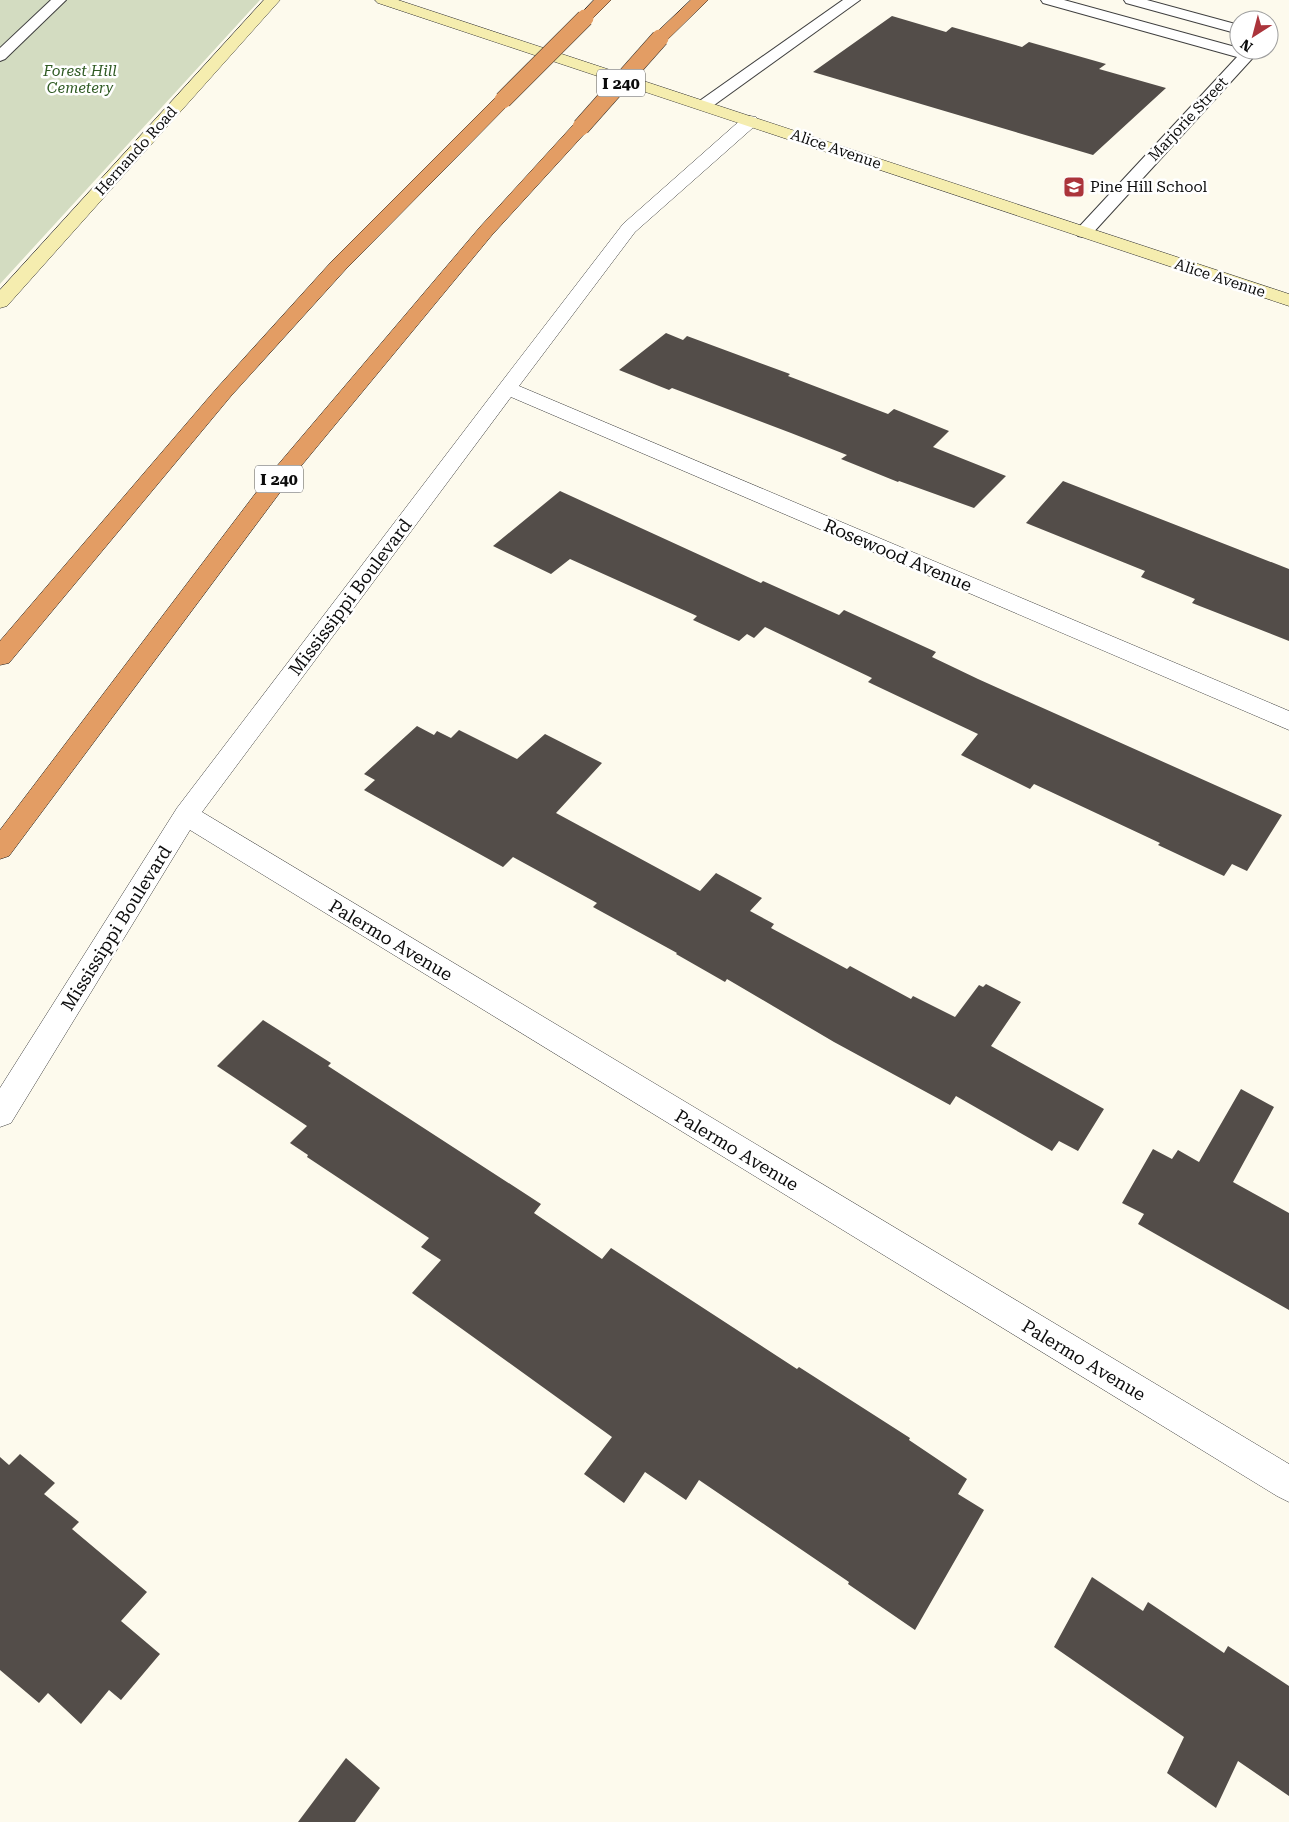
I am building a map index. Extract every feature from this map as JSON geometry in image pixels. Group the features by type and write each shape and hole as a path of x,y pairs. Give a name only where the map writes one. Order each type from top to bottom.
{"highway":[{"path":"0,657 224,392 339,265 603,0"},
{"name":"I 240","path":"0,849 279,478 486,232 660,38 700,0"}],"street":[{"name":"Hernando Road","path":"0,302 272,0"},
{"name":"Alice Avenue","path":"383,0 1289,300"},
{"name":"Mississippi Boulevard","path":"0,1114 186,816 507,388 629,228 750,121"},
{"name":"Rosewood Avenue","path":"507,388 1289,721"},
{"name":"Palermo Avenue","path":"186,816 1289,1484"}],"lane":[{"path":"0,56 59,0"},
{"path":"704,105 853,0"},
{"path":"1048,0 1229,47"},
{"path":"1132,0 1229,27"},
{"name":"Marjorie Street","path":"1084,232 1243,60"}],"green space":[{"name":"Forest Hill Cemetery","path":"0,0 260,0 0,284"}],"building":[{"path":"892,16 946,32 952,27 1022,47 1029,42 1106,64 1099,69 1166,88 1093,155 813,72"},
{"path":"666,333 683,340 687,336 790,374 788,376 888,414 894,409 949,431 933,447 1006,476 974,508 898,482 841,459 847,455 791,433 672,388 669,390 619,370"},
{"path":"1063,481 1289,569 1289,641 1192,603 1195,599 1141,577 1145,571 1026,523"},
{"path":"560,491 761,583 763,581 839,615 844,610 936,652 932,657 978,679 1282,815 1247,871 1232,864 1224,876 1158,845 1160,843 1034,784 1030,789 961,755 978,734 868,682 872,678 765,627 754,638 747,634 739,641 693,620 697,616 570,559 551,574 493,546"},
{"path":"417,726 434,735 437,731 451,738 459,730 517,759 545,734 602,763 556,813 700,891 716,873 762,898 750,911 774,924 771,928 847,969 850,966 911,999 913,996 955,1017 979,985 983,987 986,984 1021,1002 991,1046 1104,1109 1078,1151 1059,1141 1052,1151 956,1096 950,1105 834,1042 727,979 725,982 677,953 593,907 597,903 513,857 503,867 364,790 375,780 364,774"},
{"path":"263,1020 331,1063 328,1066 541,1204 534,1213 602,1259 611,1248 797,1369 799,1367 910,1438 909,1440 967,1479 958,1494 984,1510 915,1630 848,1584 849,1582 699,1480 686,1500 645,1472 624,1503 584,1474 612,1437 412,1293 441,1260 421,1247 429,1238 307,1157 308,1155 290,1143 307,1126 217,1066"},
{"path":"1241,1089 1274,1107 1233,1182 1289,1213 1289,1310 1138,1224 1144,1214 1122,1203 1153,1149 1172,1159 1178,1150 1199,1162"},
{"path":"20,1454 55,1483 44,1494 79,1522 72,1529 147,1592 121,1621 160,1654 121,1700 109,1690 81,1724 48,1693 39,1703 0,1670 0,1457 9,1465"},
{"path":"1092,1577 1143,1611 1148,1602 1224,1653 1228,1646 1289,1686 1289,1796 1238,1761 1216,1808 1167,1773 1184,1737 1054,1647"},
{"path":"346,1758 380,1788 355,1822 298,1822"}],"place":[{"name":"Pine Hill School","path":"1074,187"}]}
